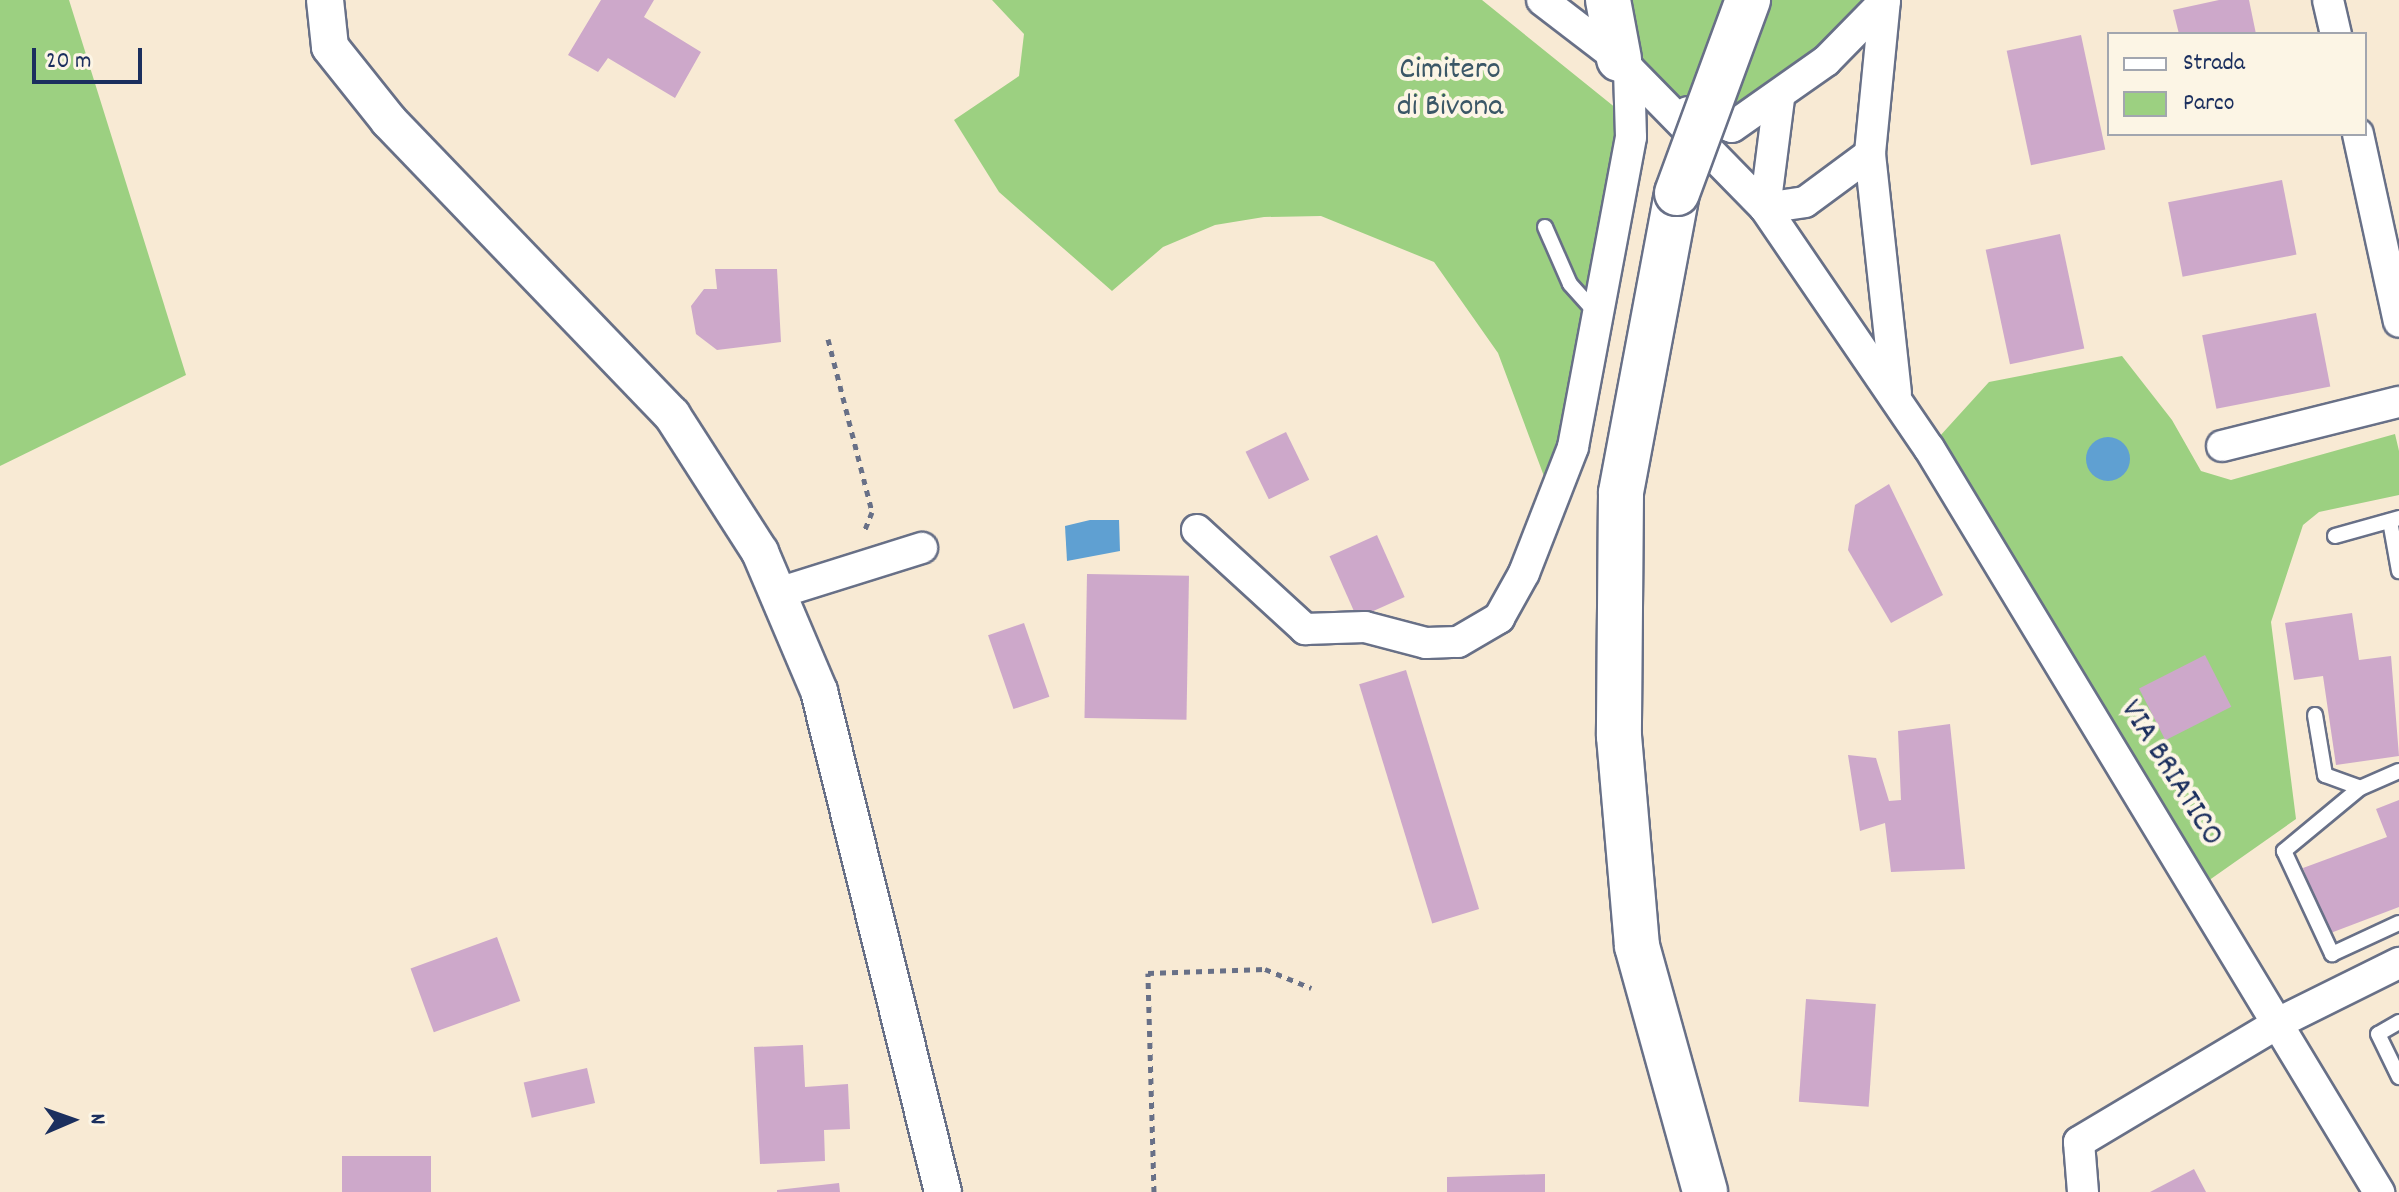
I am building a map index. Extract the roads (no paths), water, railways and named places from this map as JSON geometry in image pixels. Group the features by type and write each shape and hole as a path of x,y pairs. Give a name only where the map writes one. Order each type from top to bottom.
{"main road":[{"path":"1608,0 1624,64"},
{"path":"1705,1192 1637,946 1619,736 1621,493 1677,193 1748,0"}],"street":[{"path":"325,0 330,47 389,121 672,415 760,552 819,691 943,1192"},
{"name":"VIA BRIATICO","path":"1542,0 1624,64 1765,208 1896,395 2280,1022 2379,1192"},
{"path":"2328,0 2336,32"},
{"path":"1664,104 1732,127 1779,99 1826,61 1885,1"},
{"path":"1885,1 1870,154 1896,395"},
{"path":"1197,530 1305,629 1365,627 1426,643 1458,642 1499,618 1548,517 1573,447 1631,137 1624,64"},
{"path":"1779,99 1765,208 1805,202 1870,154"},
{"path":"2358,136 2394,280 2399,322"},
{"path":"2222,446 2399,402"},
{"path":"778,593 922,548"},
{"path":"2083,1192 2079,1142 2280,1022 2399,963"}],"lane":[{"path":"1545,227 1570,284 1597,313"},
{"path":"2335,536 2395,519 2399,571"},
{"path":"2315,715 2325,775 2360,788"},
{"path":"2399,771 2360,788 2284,851 2332,954 2399,923"},
{"path":"2399,1022 2378,1034 2399,1077"}],"water":[{"path":"2108,437 2124,443 2130,459 2124,475 2108,481 2092,475 2086,459 2092,443"},
{"path":"1090,520 1119,520 1120,551 1067,561 1065,526"}],"park label":[{"name":"Cimitero di Bivona","path":"1450,90"}]}
